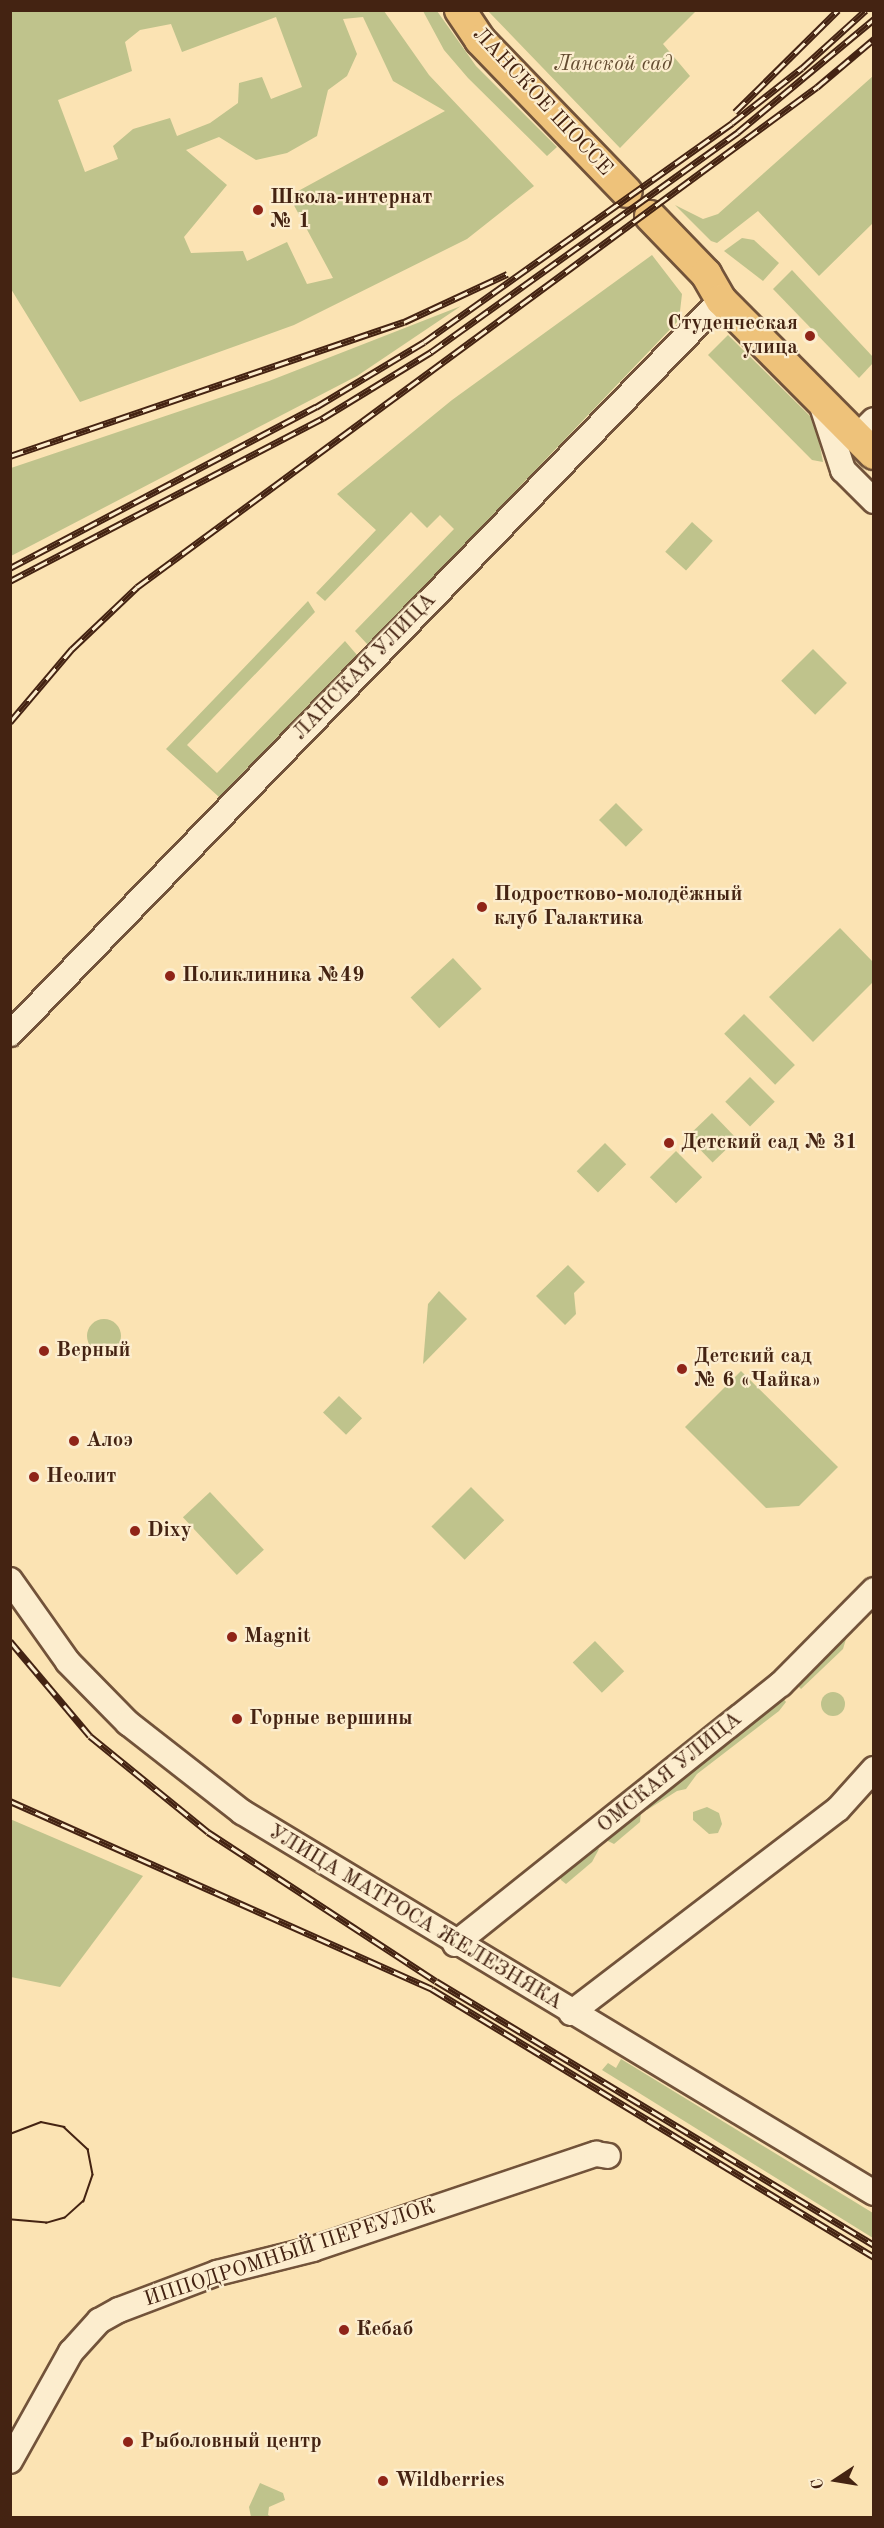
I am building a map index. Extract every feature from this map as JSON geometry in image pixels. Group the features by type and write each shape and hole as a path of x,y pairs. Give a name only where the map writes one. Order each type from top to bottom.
{"main road":[{"name":"ЛАНСКОЕ ШОССЕ","path":"460,11 480,40 627,192"},
{"path":"650,216 706,274 721,300 820,400 872,433"},
{"path":"706,274 732,290 872,433"}],"street":[{"name":"ЛАНСКАЯ УЛИЦА","path":"10,1034 721,300"},
{"path":"820,400 843,470 873,501"},
{"name":"УЛИЦА МАТРОСА ЖЕЛЕЗНЯКА","path":"10,1580 68,1662 128,1723 242,1812 455,1944 873,2193"},
{"name":"ОМСКАЯ УЛИЦА","path":"455,1944 781,1684 873,1590"},
{"path":"571,2013 838,1809 873,1769"},
{"name":"ИППОДРОМНЫЙ ПЕРЕУЛОК","path":"10,2461 71,2352 99,2321 118,2310 217,2272 313,2249 596,2154 608,2156"}],"green space":[{"name":"Школа-интернат № 1","path":"10,11 384,11 429,75 534,186 467,239 294,325 80,402 11,289","holes":["276,17 302,87 271,99 262,77 239,83 238,103 210,123 177,136 170,118 133,129 113,146 118,159 85,172 58,100 132,71 125,42 140,30 171,24 182,52","363,17 393,81 445,111 289,196 333,278 307,284 287,242 247,261 243,251 191,253 184,237 227,185 186,150 219,137 256,160 287,153 317,136 328,90 347,76 357,54 343,19"]},
{"path":"423,11 437,11 476,66 557,147 547,156 468,78 444,50"},
{"name":"Ланской сад","path":"488,11 696,11 663,44 690,76 620,148"},
{"path":"873,76 873,223 819,276 758,211 717,243 711,241 675,205 703,219 718,214"},
{"path":"742,238 754,240 779,263 763,281 724,251"},
{"path":"652,255 682,294 679,320 368,645 355,631 454,529 440,515 427,528 411,512 325,601 316,593 376,530 337,494 452,400"},
{"path":"792,270 873,357 873,363 859,378 773,289"},
{"path":"461,306 357,376 11,556 11,468 269,381"},
{"path":"728,335 815,421 823,462 812,460 708,355"},
{"path":"692,522 713,541 686,570 665,552"},
{"path":"308,601 315,612 187,745 217,773 345,641 357,655 219,797 166,749"},
{"path":"813,649 847,683 815,715 781,681"},
{"path":"616,803 643,830 626,847 599,820"},
{"path":"840,928 873,962 873,982 813,1042 769,997"},
{"path":"453,958 482,989 439,1028 411,998"},
{"path":"744,1014 795,1065 775,1085 724,1034"},
{"path":"750,1077 775,1102 750,1126 725,1102"},
{"path":"712,1113 737,1139 713,1163 688,1137"},
{"path":"605,1143 626,1164 598,1192 577,1171"},
{"path":"676,1151 702,1177 676,1203 650,1177"},
{"path":"568,1265 585,1282 574,1293 576,1314 565,1325 536,1296"},
{"path":"439,1291 467,1319 423,1364 428,1304"},
{"path":"104,1319 116,1324 121,1336 116,1348 104,1353 92,1348 87,1336 92,1324"},
{"path":"741,1371 838,1467 799,1506 766,1508 685,1427"},
{"path":"339,1396 362,1418 346,1435 323,1413"},
{"path":"471,1487 504,1520 465,1560 431,1527"},
{"path":"210,1492 264,1550 237,1575 183,1517"},
{"path":"840,1634 846,1639 843,1649 801,1689 797,1685"},
{"path":"595,1641 624,1671 602,1693 573,1663"},
{"path":"833,1692 842,1695 845,1704 842,1713 833,1716 824,1713 821,1704 824,1695"},
{"path":"782,1697 786,1702 779,1711 697,1774 686,1789 677,1791 647,1810 646,1804"},
{"path":"707,1807 719,1813 722,1824 718,1833 709,1834 693,1820 693,1812"},
{"path":"637,1811 641,1813 640,1822 614,1844 606,1840 607,1833"},
{"path":"10,1819 143,1876 60,1987 11,1977"},
{"path":"596,1846 599,1849 592,1862 566,1884 561,1880 560,1870"},
{"path":"621,2059 873,2213 873,2238 602,2070 608,2063 616,2068"},
{"path":"260,2483 283,2493 285,2500 269,2507 268,2515 272,2517 251,2517 249,2507"}],"tram line":[{"path":"10,2134 41,2122 64,2127 88,2149 93,2175 84,2201 65,2218 47,2223 10,2220"}],"railway":[{"path":"735,112 838,10"},
{"path":"10,568 316,407 424,342 732,123 802,68 866,10"},
{"path":"10,581 323,418 431,352 738,132 874,19"},
{"path":"10,722 72,649 137,587 817,87 874,39"},
{"path":"10,456 404,322 507,274"},
{"path":"10,1641 90,1736 208,1832 436,1981 874,2245"},
{"path":"10,1801 432,1989 874,2257"}],"place":[{"name":"Школа-интернат № 1","path":"258,210"},
{"name":"Студенческая улица","path":"810,336"},
{"name":"Подростково-молодёжный клуб Галактика","path":"482,907"},
{"name":"Поликлиника №49","path":"170,976"},
{"name":"Детский сад № 31","path":"669,1143"},
{"name":"Верный","path":"44,1351"},
{"name":"Детский сад № 6 «Чайка»","path":"682,1369"},
{"name":"Алоэ","path":"74,1441"},
{"name":"Неолит","path":"34,1477"},
{"name":"Dixy","path":"135,1531"},
{"name":"Magnit","path":"232,1637"},
{"name":"Горные вершины","path":"237,1719"},
{"name":"Кебаб","path":"344,2330"},
{"name":"Рыболовный центр","path":"128,2442"},
{"name":"Wildberries","path":"383,2481"}]}
